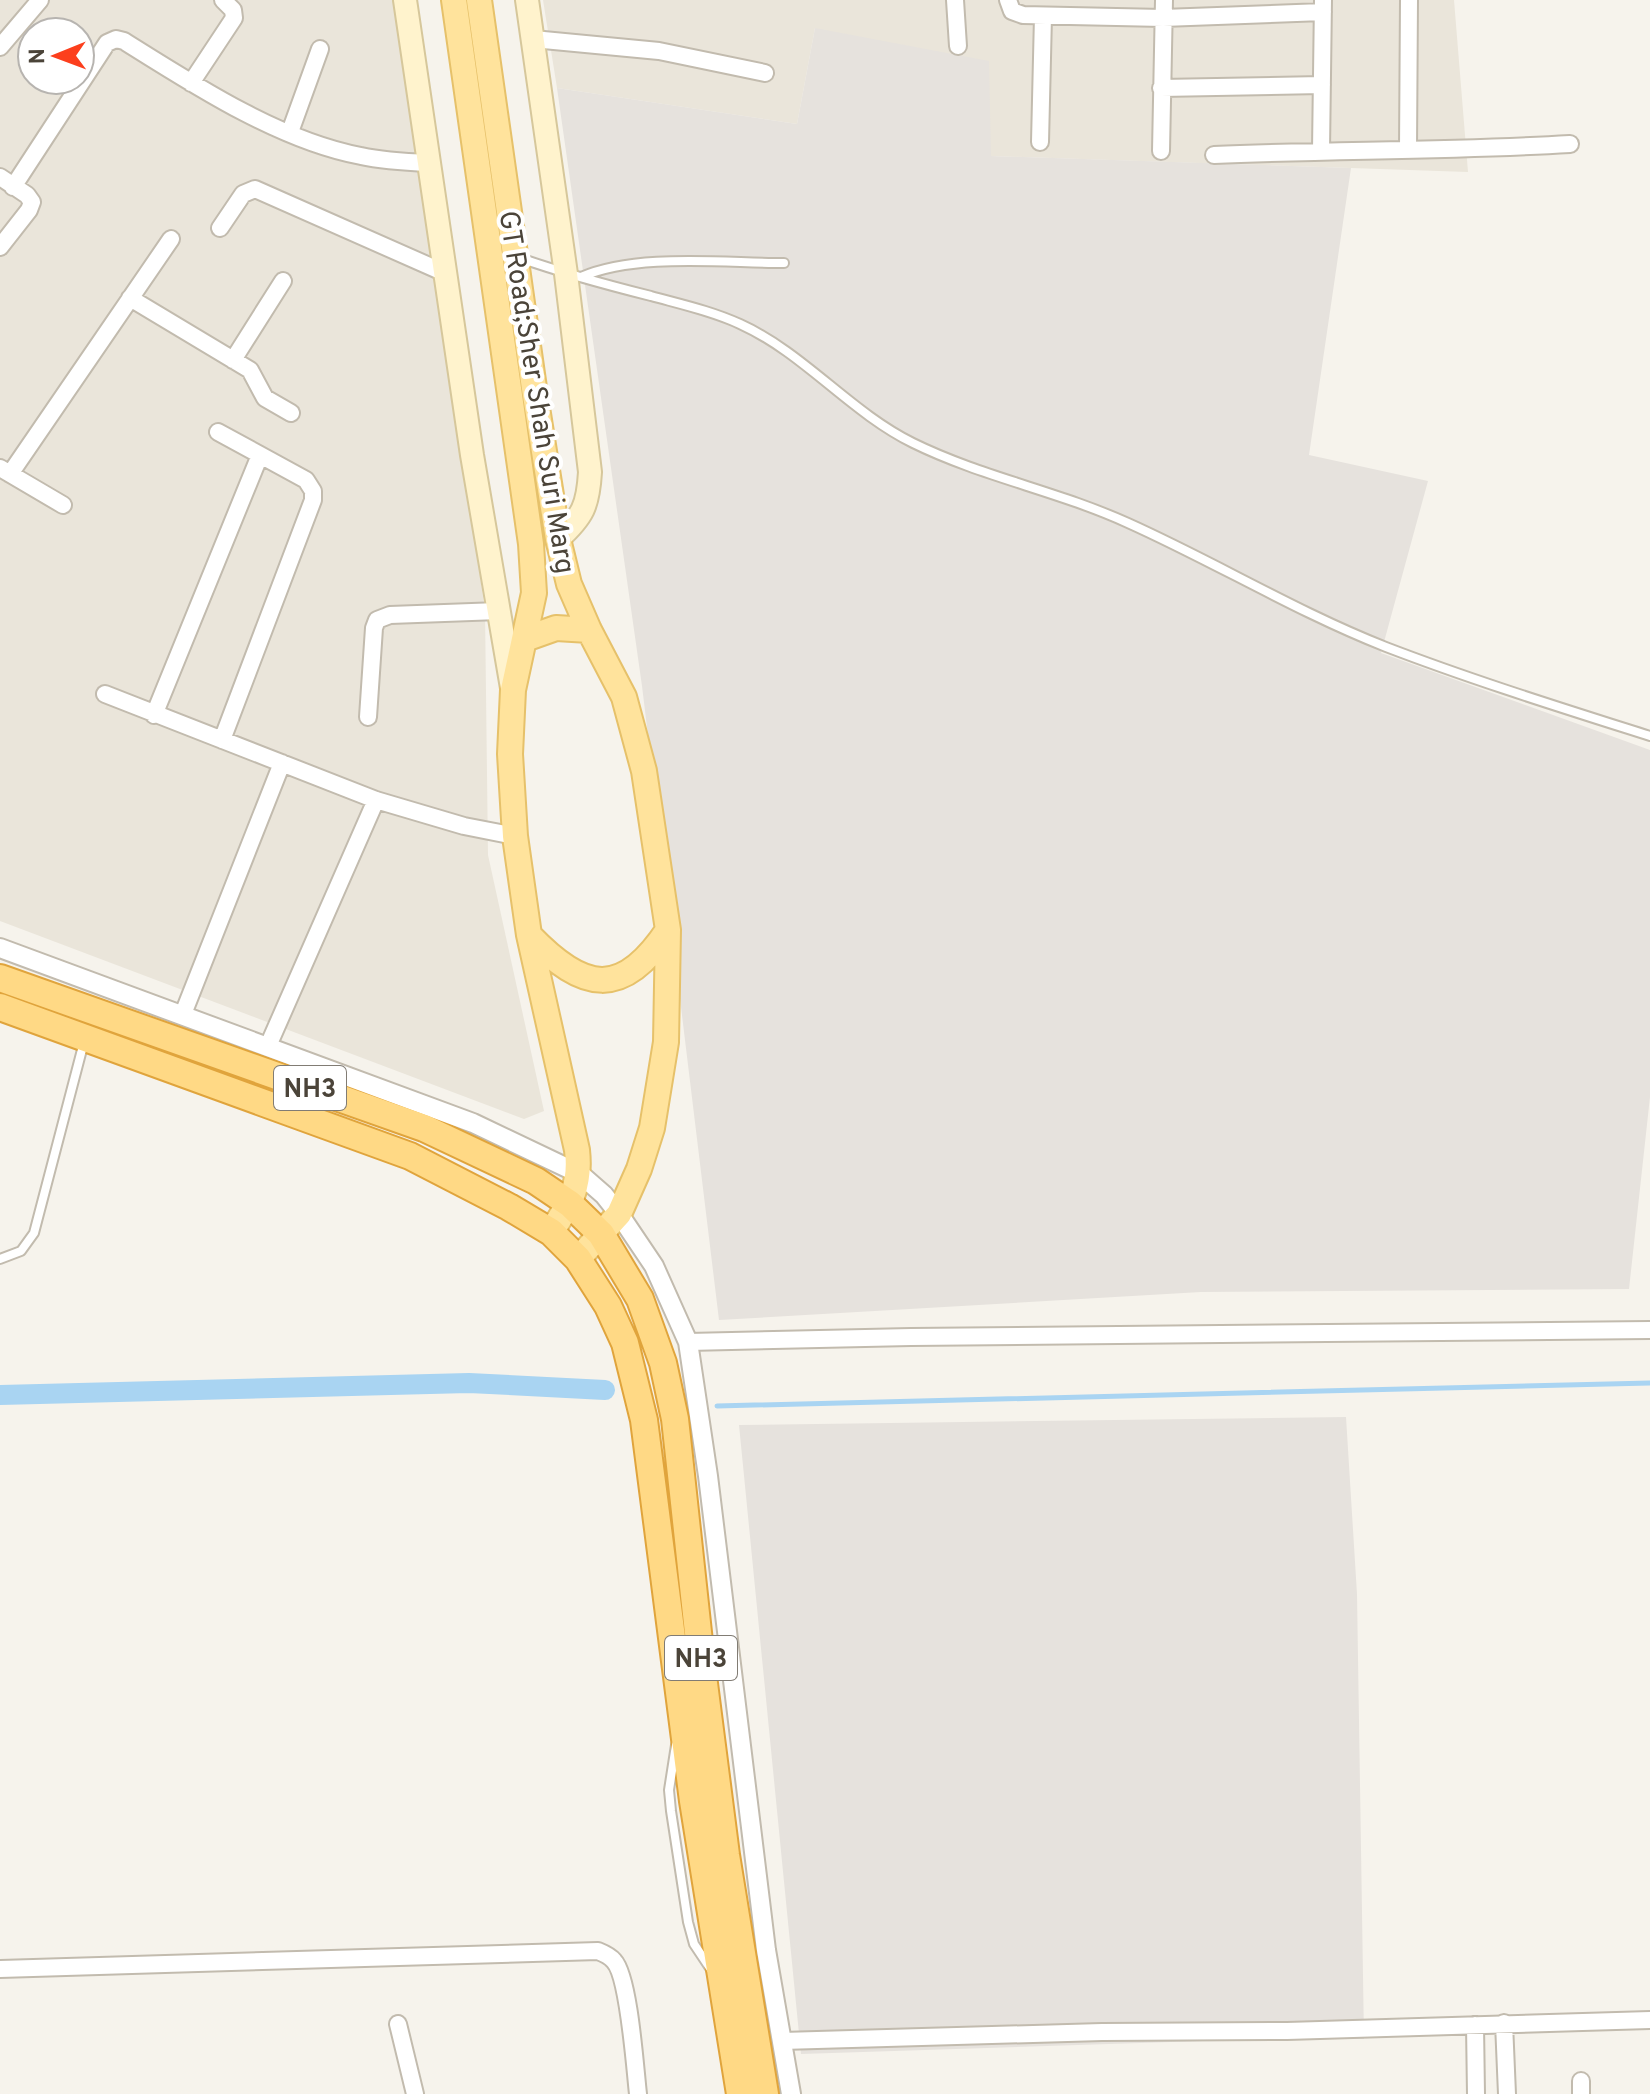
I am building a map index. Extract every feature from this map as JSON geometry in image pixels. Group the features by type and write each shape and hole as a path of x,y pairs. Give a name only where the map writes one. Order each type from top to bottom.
{"highway":[{"name":"NH3","path":"0,978 424,1128 536,1181 570,1204 601,1234 640,1299 663,1363 675,1419 699,1645 726,1855 765,2094"},
{"name":"NH3","path":"0,1007 410,1156 551,1232 578,1259 608,1306 635,1375 654,1480 682,1716 740,2094"}],"main road":[{"path":"405,0 445,273 513,690"},
{"name":"GT Road;Sher Shah Suri Marg","path":"454,0 531,544 534,593 513,690 510,754 515,836 529,935 574,1134 580,1174 570,1204 551,1232"},
{"name":"GT Road;Sher Shah Suri Marg","path":"479,0 558,539 569,584 624,697 640,756 656,840 668,930 666,1042 652,1128 639,1169 619,1214 578,1259"},
{"path":"527,0 573,276 590,472 588,496 580,519 558,539"},
{"path":"525,639 556,628 589,630"},
{"path":"529,935 551,958 571,972 589,979 608,980 625,975 641,964 668,930"}],"street":[{"path":"0,47 40,0"},
{"path":"191,83 234,18 233,10 223,0"},
{"path":"955,0 958,46"},
{"path":"1008,0 1012,11 1043,16 1163,18 1323,6 1321,150"},
{"path":"1161,151 1164,0"},
{"path":"1408,149 1409,0"},
{"path":"1040,142 1043,16"},
{"path":"0,247 32,202 27,195 6,182 107,43 116,39 223,102 290,132 359,156 429,163"},
{"path":"533,39 659,51 765,73"},
{"path":"290,132 320,49"},
{"path":"1161,88 1322,85"},
{"path":"1214,155 1321,150 1458,150 1570,144"},
{"path":"220,228 243,194 255,189 445,273"},
{"path":"63,505 5,471 171,239"},
{"path":"233,360 283,281"},
{"path":"130,298 250,370 265,398 291,413"},
{"path":"218,432 306,480 313,491 313,500 222,740"},
{"path":"154,715 260,455"},
{"path":"368,717 377,620 390,615 499,611"},
{"path":"105,694 376,800 464,826 515,836"},
{"path":"183,1014 282,763"},
{"path":"268,1046 376,800"},
{"path":"0,948 473,1123 580,1174 604,1195 619,1214 654,1266 688,1342 708,1476 766,1950 791,2094"},
{"path":"688,1342 1650,1330"},
{"path":"0,1969 598,1951 612,1959 619,1970 638,2094"},
{"path":"782,2041 1650,2020"},
{"path":"1504,2023 1507,2094"},
{"path":"398,2024 415,2094"},
{"path":"1475,2025 1476,2094"}],"lane":[{"path":"515,256 573,276 739,323 780,346 909,441 957,463 1068,498 1127,522 1385,647 1650,736"},
{"path":"573,276 619,265 654,262 784,263"},
{"path":"0,1259 21,1251 34,1233 85,1038"}],"shaded area":[{"path":"0,0 398,0 485,611 488,855 544,1111 524,1119 0,921"},
{"path":"543,0 1454,0 1468,172 991,156 815,28 797,124 557,88"},
{"path":"815,28 989,61 991,156 1351,168 1309,455 1428,481 1381,653 1650,750 1650,1097 1629,1289 1201,1292 719,1320 642,686 557,88 797,124"},
{"path":"1346,1417 1357,1594 1364,2039 1292,2038 801,2054 739,1425"}],"waterway":[{"path":"0,1395 469,1383 605,1390"},
{"path":"717,1406 1650,1383"}]}
